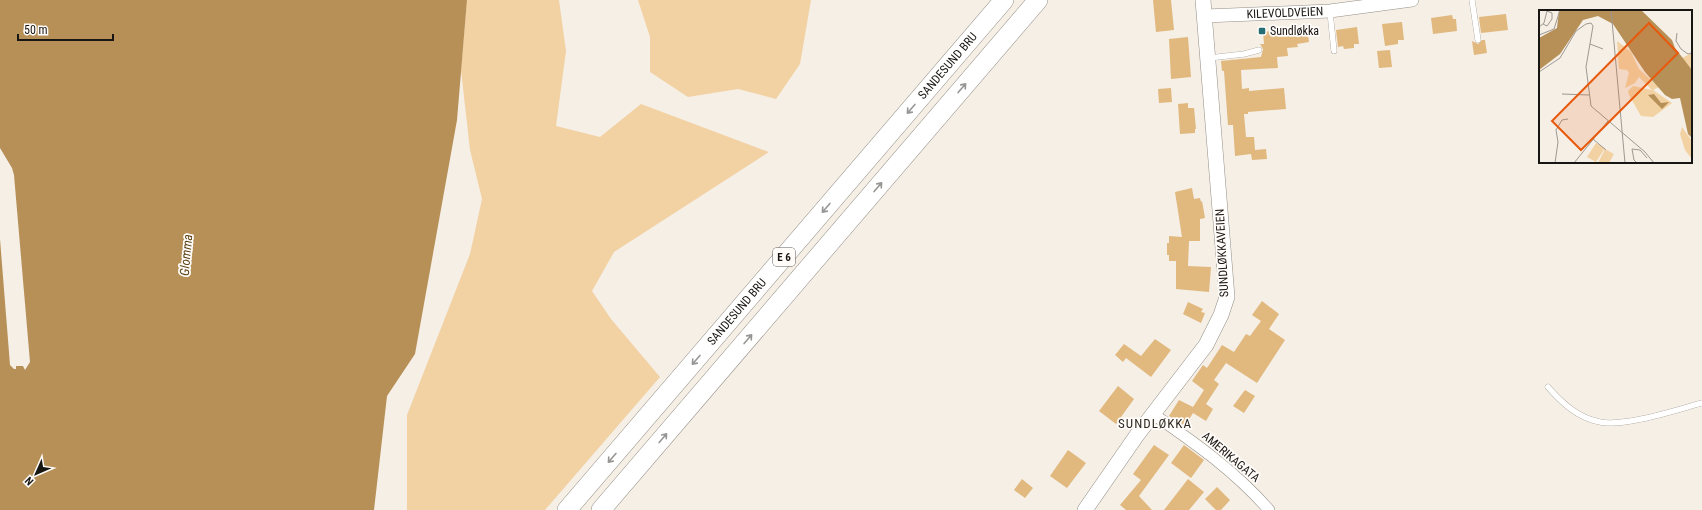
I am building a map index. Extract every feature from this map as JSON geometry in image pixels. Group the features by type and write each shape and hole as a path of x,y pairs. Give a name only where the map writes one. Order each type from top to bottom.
{"highway":[{"name":"SANDESUND BRU","path":"602,510 1038,0"},
{"name":"SANDESUND BRU","path":"567,510 1002,3"}],"main road":[{"name":"SUNDLØKKAVEIEN","path":"1085,510 1153,414 1206,345 1221,315 1227,297 1209,58 1203,0"}],"street":[{"name":"KILEVOLDVEIEN","path":"1205,16 1330,11 1412,0"},
{"name":"AMERIKAGATA","path":"1153,414 1214,457 1238,477 1269,510"}],"lane":[{"path":"1472,0 1478,40"},
{"path":"1330,11 1334,51"},
{"path":"1209,58 1259,50"},
{"path":"1548,387 1570,409 1584,417 1601,422 1639,419 1702,403"}],"shaded area":[{"path":"467,0 559,0 566,51 556,126 600,137 641,104 769,152 614,252 592,291 611,319 660,377 545,510 407,510 407,415 470,254 482,199 470,150 461,70"},
{"path":"638,0 811,0 800,64 776,99 738,89 688,97 650,72 650,37"}],"water":[{"name":"Glomma","path":"0,0 467,0 457,120 415,354 387,396 374,510 0,510"}],"pier":[{"path":"0,148 12,168 14,175 30,362 25,370 23,366 16,366 16,369 14,369 10,365 0,239"}],"building":[{"path":"1153,0 1171,0 1174,30 1156,32"},
{"path":"1506,14 1508,30 1481,33 1479,17"},
{"path":"1452,15 1453,19 1456,19 1457,31 1433,34 1431,18"},
{"path":"1402,22 1404,40 1398,40 1398,44 1385,46 1382,24"},
{"path":"1307,27 1309,42 1297,44 1298,47 1287,48 1288,56 1277,57 1278,68 1241,70 1242,89 1249,88 1249,91 1284,88 1286,109 1248,112 1248,114 1244,114 1246,137 1254,137 1255,150 1266,149 1267,159 1252,160 1251,154 1235,156 1233,125 1228,125 1224,71 1222,71 1221,61 1261,57 1263,49 1260,44 1264,44 1263,32"},
{"path":"1357,27 1359,44 1354,44 1354,48 1344,49 1343,46 1338,47 1336,30"},
{"path":"1188,37 1191,77 1171,79 1169,39"},
{"path":"1482,40 1485,40 1487,53 1474,55 1472,41 1478,44"},
{"path":"1390,50 1392,67 1379,68 1377,51"},
{"path":"1171,88 1172,102 1159,103 1158,89"},
{"path":"1188,103 1188,108 1194,108 1195,133 1180,134 1178,104"},
{"path":"1192,188 1194,199 1200,198 1201,202 1202,201 1205,218 1200,219 1200,241 1189,241 1188,266 1211,267 1209,292 1176,289 1176,261 1169,261 1169,255 1167,255 1167,243 1169,243 1169,236 1182,237 1175,192"},
{"path":"1262,301 1279,314 1269,329 1285,340 1257,383 1226,363 1214,380 1219,384 1206,404 1213,409 1206,421 1193,413 1185,426 1169,416 1179,400 1193,407 1204,390 1192,381 1203,365 1207,368 1222,345 1234,352 1246,334 1250,336 1261,321 1252,315"},
{"path":"1188,302 1203,309 1201,312 1205,313 1201,323 1183,314"},
{"path":"1155,339 1171,350 1151,377 1126,358 1123,362 1115,355 1124,344 1141,356"},
{"path":"1118,386 1134,399 1116,424 1099,411"},
{"path":"1245,390 1255,396 1244,413 1233,406"},
{"path":"1154,445 1169,455 1139,496 1152,510 1126,510 1120,505 1141,480 1133,474"},
{"path":"1184,445 1204,460 1191,478 1171,463"},
{"path":"1068,450 1086,463 1067,488 1050,476"},
{"path":"1022,479 1033,488 1025,498 1014,490"},
{"path":"1188,479 1204,492 1189,510 1164,510"},
{"path":"1217,487 1230,500 1221,510 1216,510 1205,499"}],"place":[{"name":"Sundløkka","path":"1262,31"}],"district":[{"name":"SUNDLØKKA","path":"1155,423"}]}
